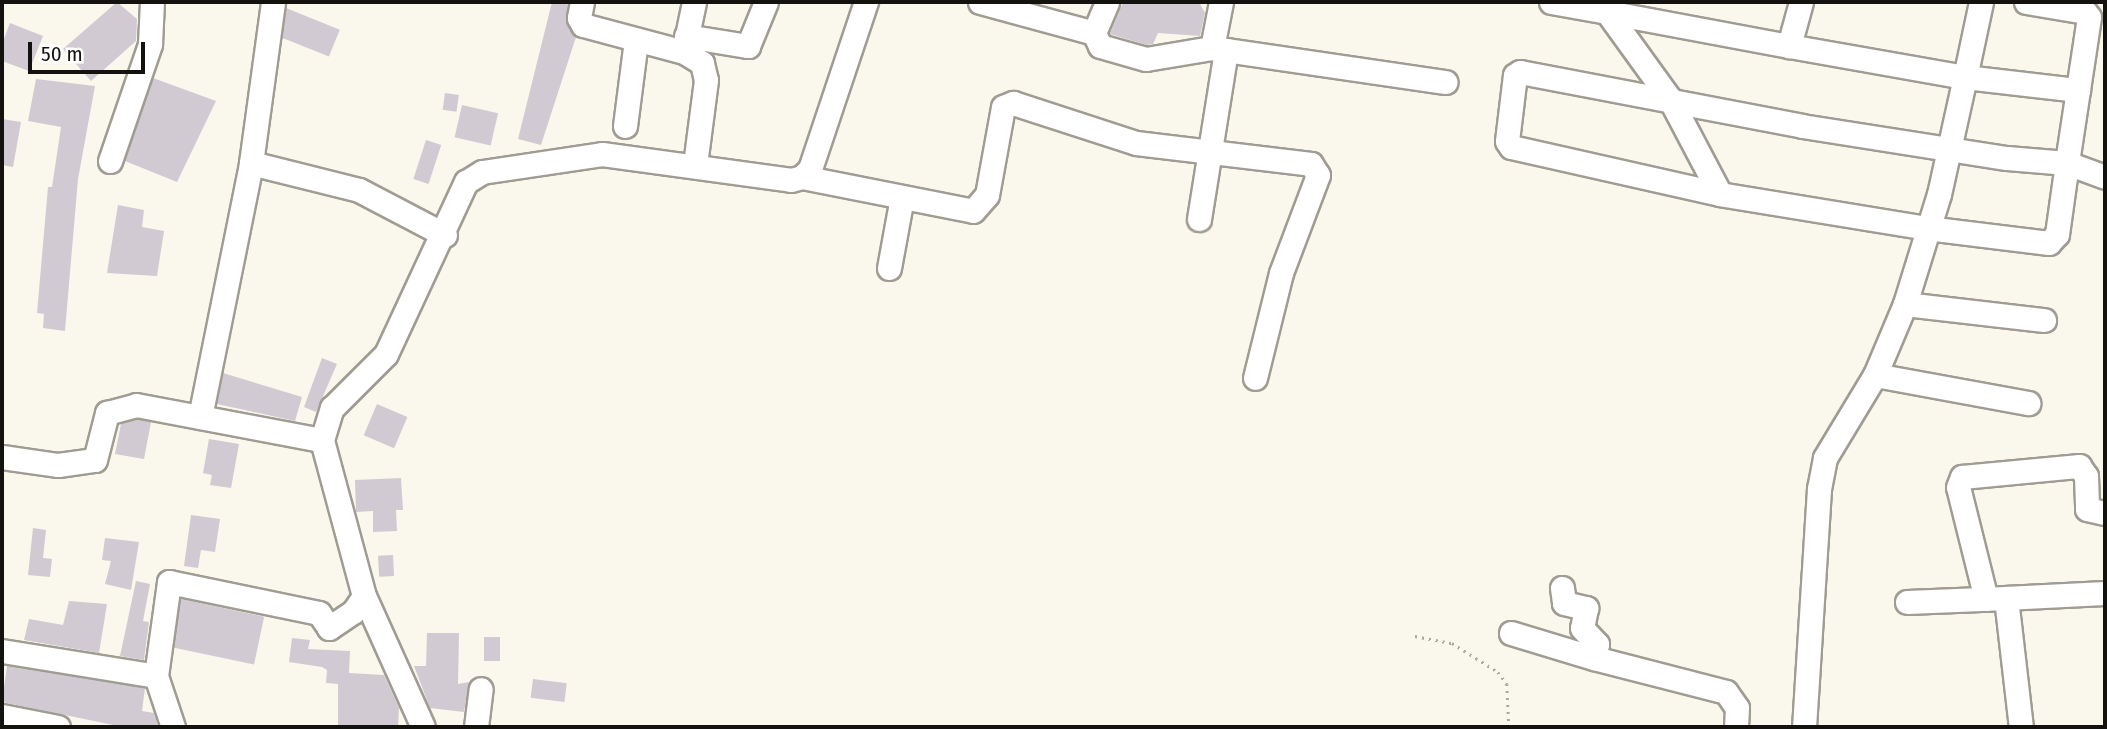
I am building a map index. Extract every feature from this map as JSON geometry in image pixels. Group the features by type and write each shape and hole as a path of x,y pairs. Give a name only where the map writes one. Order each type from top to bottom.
{"street":[{"path":"110,161 150,44 152,2"},
{"path":"200,417 251,163 273,2"},
{"path":"582,2 579,18 583,25 636,40 748,46 766,2"},
{"path":"694,2 685,44 706,70 695,165"},
{"path":"802,177 810,169 866,2"},
{"path":"980,2 1094,33"},
{"path":"1107,2 1094,33 1100,46 1146,60 1219,49 1446,82"},
{"path":"1199,219 1213,151 1222,2"},
{"path":"1551,2 1636,8 1788,46 1965,77 2078,90"},
{"path":"1788,46 1801,2"},
{"path":"1804,727 1819,489 1825,458 1875,375 1905,304 1948,149 1981,2"},
{"path":"2026,2 2085,12 2089,17 2067,163 2055,242 1927,228 1720,194 1508,144 1515,75 1520,72 1948,149 2067,163 2105,177"},
{"path":"1603,7 1670,99 1720,194"},
{"path":"625,126 636,40"},
{"path":"423,727 364,597 322,440 332,408 386,354 445,235 466,182 482,172 602,154 791,180 802,177 967,211 982,205 1003,107 1013,103 1136,144 1300,160 1311,164 1318,175 1281,273 1255,378"},
{"path":"251,163 359,190 445,235"},
{"path":"889,268 902,197"},
{"path":"1905,304 2044,320"},
{"path":"1875,375 2028,403"},
{"path":"2,457 58,465 95,460 107,413 117,407 136,405 322,440"},
{"path":"2021,727 1996,598 1958,487 1962,477 2079,467 2086,476 2087,509 2105,513"},
{"path":"173,727 156,676 169,582 319,613 329,628 354,612 364,597"},
{"path":"1562,588 1564,603 1586,608 1582,628 1597,644 1594,658"},
{"path":"1907,602 2105,593"},
{"path":"1511,633 1594,658 1726,692 1737,708 1736,727"},
{"path":"2,651 156,676"},
{"path":"476,727 481,688"},
{"path":"2,716 58,727"}],"path":[{"path":"1415,636 1452,643 1499,672 1507,684 1509,727"}],"building":[{"path":"117,2 137,19 136,41 91,81 63,49"},
{"path":"552,2 568,2 567,24 576,37 541,145 518,139"},
{"path":"1123,2 1199,2 1205,13 1200,36 1158,33 1153,44 1147,45 1110,34"},
{"path":"286,8 340,30 329,57 275,35"},
{"path":"10,23 43,36 29,71 2,61 2,44"},
{"path":"153,78 216,101 177,182 125,161"},
{"path":"36,79 95,86 78,179 65,331 43,328 44,314 37,313 48,187 52,187 61,127 28,121"},
{"path":"445,93 459,95 456,112 443,110"},
{"path":"462,105 498,113 491,145 455,137"},
{"path":"2,119 21,122 13,167 2,165"},
{"path":"426,140 441,145 429,184 413,179"},
{"path":"118,205 144,210 142,227 164,231 157,276 107,273"},
{"path":"322,358 337,364 316,412 304,407"},
{"path":"223,373 302,397 295,421 217,404"},
{"path":"377,404 407,417 394,448 364,435"},
{"path":"137,419 151,422 144,459 115,454 121,424"},
{"path":"209,439 239,444 231,488 210,485 212,475 203,473"},
{"path":"401,478 403,510 396,510 397,531 373,532 373,511 356,512 355,480"},
{"path":"191,515 220,519 215,552 201,550 198,568 184,566"},
{"path":"33,528 46,530 43,558 52,559 50,577 28,575"},
{"path":"105,538 139,542 131,590 105,584 111,561 102,560"},
{"path":"393,555 394,576 379,577 378,556"},
{"path":"136,581 150,584 143,621 149,622 144,660 120,656"},
{"path":"181,599 264,617 254,665 171,647"},
{"path":"69,601 107,604 99,653 24,640 29,619 63,625"},
{"path":"427,633 459,633 458,684 469,682 464,712 430,708 414,666 426,666"},
{"path":"484,637 500,637 500,661 484,661"},
{"path":"292,638 310,640 308,649 350,651 349,673 384,675 399,708 398,727 338,727 338,684 326,683 327,670 322,667 289,662"},
{"path":"7,666 145,688 142,711 154,713 158,727 123,727 2,702"},
{"path":"533,679 567,683 564,702 531,698"}]}
